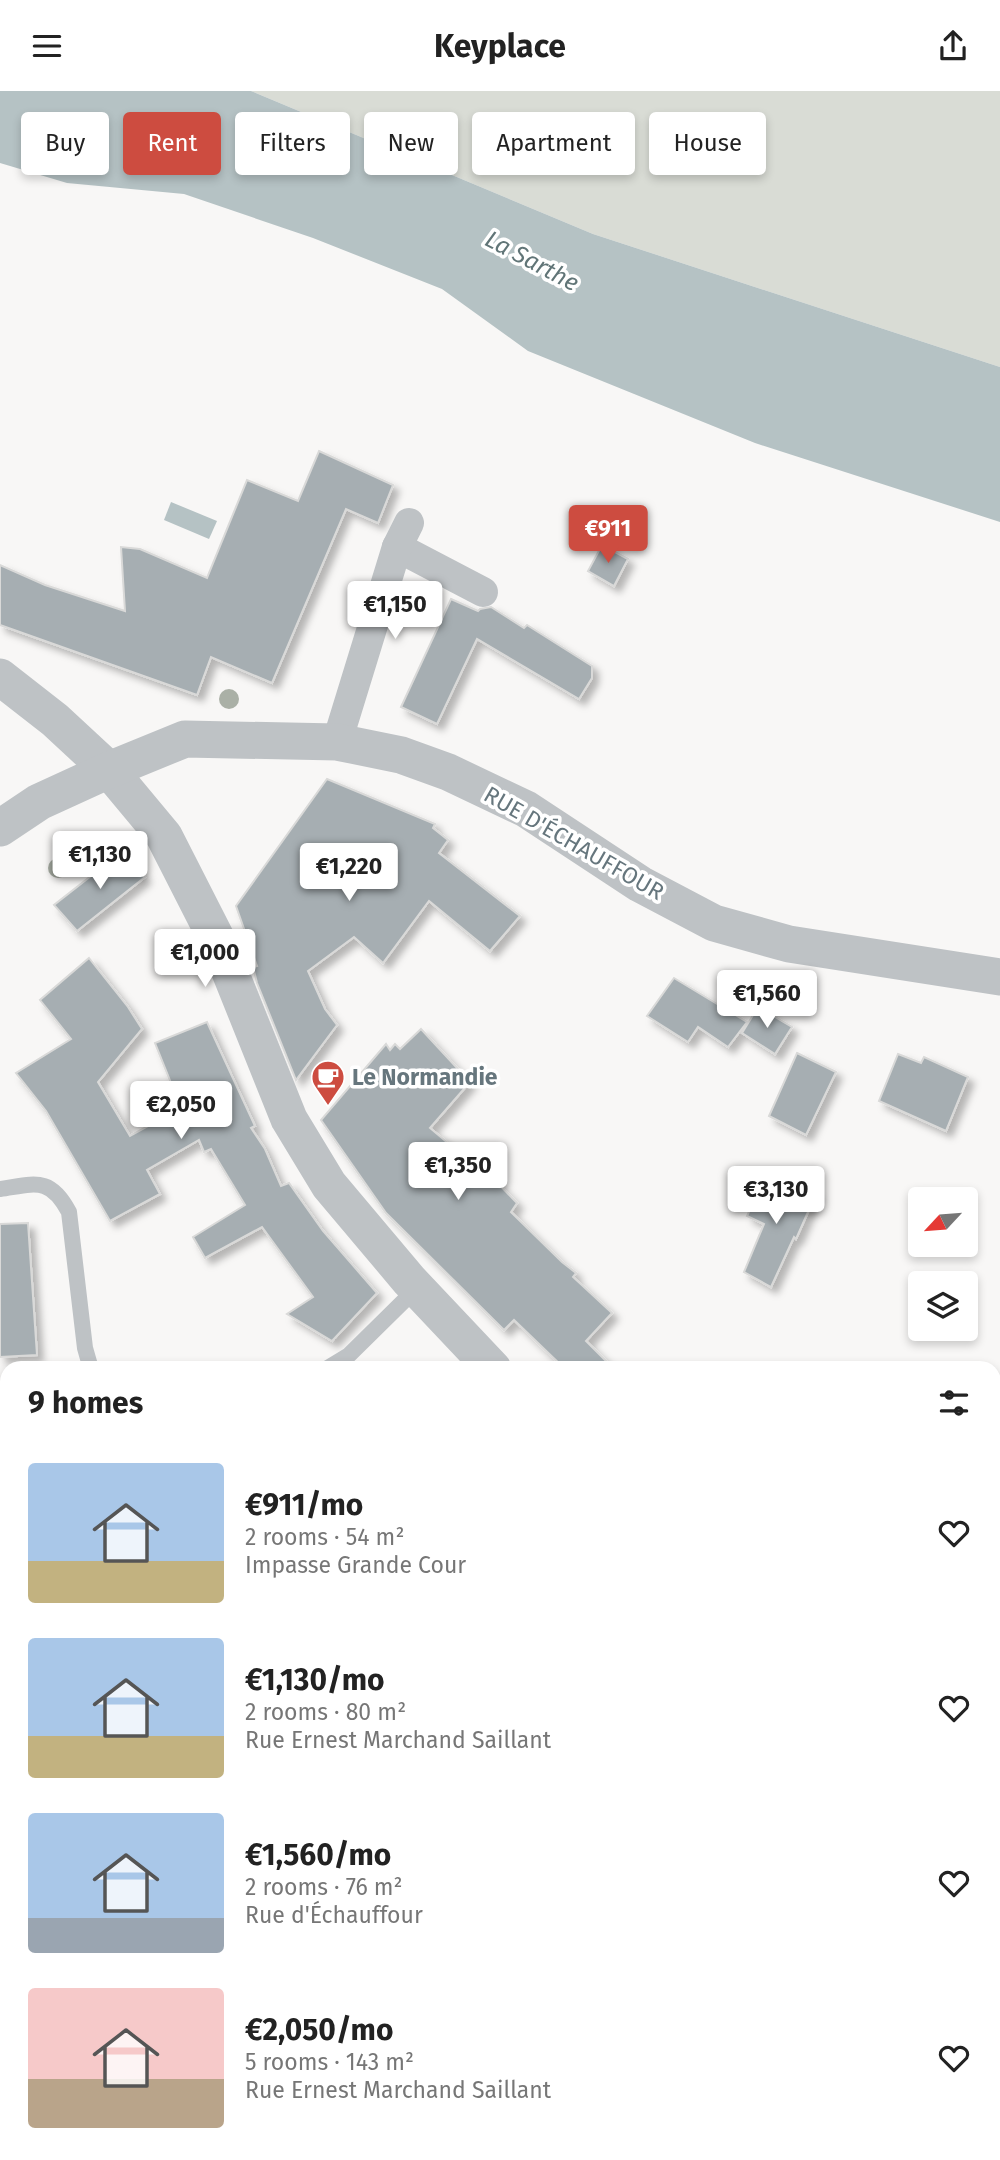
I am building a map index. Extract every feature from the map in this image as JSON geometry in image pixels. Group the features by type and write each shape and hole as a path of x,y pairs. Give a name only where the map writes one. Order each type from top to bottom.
{"street":[{"path":"337,742 403,535 483,592"},
{"path":"0,677 55,720 109,770 164,837 218,942 289,1119 329,1185 417,1288 485,1361"},
{"name":"RUE D'ÉCHAUFFOUR","path":"0,828 39,802 185,739 337,742 401,754 448,772 526,809 640,884 714,923 789,944 1000,977"}],"lane":[{"path":"0,1189 39,1183 60,1194 69,1212 89,1361"},
{"path":"339,1361 349,1355 417,1288"}],"shaded area":[{"path":"251,91 1000,91 1000,367 593,234 452,175 458,175 458,112 364,112 364,138 350,132 350,112 301,112"}],"water":[{"name":"La Sarthe","path":"0,91 251,91 301,112 235,112 235,175 350,175 350,132 364,138 364,175 452,175 593,234 1000,367 1000,522 755,443 528,351 442,289 313,238 184,194 67,183 40,175 109,175 109,112 21,112 21,169 0,163"},
{"path":"171,502 217,521 209,539 164,520"}],"building":[{"path":"319,451 393,485 378,523 346,509 272,683 211,657 197,695 0,625 0,565 45,585 125,611 121,547 140,549 207,578 247,480 298,501"},
{"path":"602,545 628,559 614,586 588,571"},
{"path":"451,599 478,611 491,607 524,628 527,625 592,666 592,678 579,699 477,639 437,724 401,707"},
{"path":"327,779 435,824 433,828 448,840 439,853 520,916 490,951 429,901 383,963 354,937 308,971 325,1009 337,1025 296,1080 257,983 253,967 257,966 236,906"},
{"path":"123,851 145,877 77,931 54,905"},
{"path":"89,958 142,1029 98,1082 130,1136 181,1108 155,1043 207,1022 255,1126 251,1128 265,1149 281,1186 289,1183 323,1231 377,1293 332,1341 287,1314 313,1297 262,1227 205,1258 193,1237 245,1205 211,1149 204,1152 199,1140 147,1170 160,1194 110,1221 46,1111 16,1073 71,1039 40,1000"},
{"path":"674,978 747,1022 728,1047 698,1027 688,1042 647,1016"},
{"path":"758,1007 792,1027 775,1054 742,1033"},
{"path":"421,1029 470,1082 430,1128 488,1177 490,1175 517,1203 511,1212 576,1273 573,1277 612,1313 586,1341 606,1361 557,1361 514,1320 504,1330 386,1213 321,1120 386,1044 390,1050 395,1044 400,1049"},
{"path":"797,1053 836,1072 806,1135 769,1116"},
{"path":"898,1054 921,1063 924,1057 968,1077 946,1131 879,1101"},
{"path":"766,1176 816,1194 771,1287 744,1272 764,1224 747,1216"},
{"path":"28,1223 37,1355 0,1357 0,1224"}],"place":[{"name":"Le Normandie","path":"328,1107"}]}
